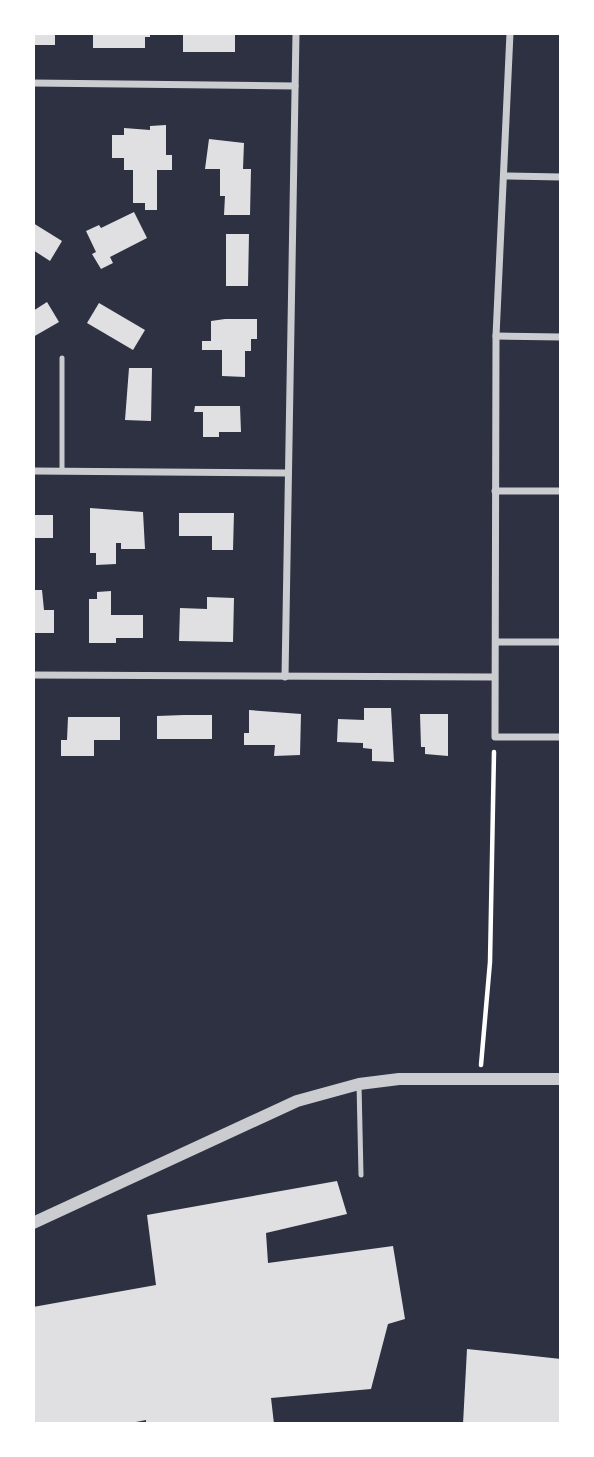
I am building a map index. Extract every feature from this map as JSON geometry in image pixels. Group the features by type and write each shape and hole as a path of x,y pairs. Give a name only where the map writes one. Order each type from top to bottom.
{"street":[{"path":"285,677 296,33"},
{"path":"510,33 496,336 496,642 493,677 495,737 561,737"},
{"path":"33,83 295,86"},
{"path":"504,176 561,177"},
{"path":"496,336 561,337"},
{"path":"33,471 287,473"},
{"path":"495,491 561,491"},
{"path":"496,642 561,642"},
{"path":"33,675 493,677"},
{"path":"33,1223 297,1101 359,1084 398,1079 561,1079"}],"lane":[{"path":"62,358 62,471"},
{"path":"359,1084 361,1175"}],"path":[{"path":"480,1079 490,962 495,737"}],"building":[{"path":"33,33 55,33 55,45 33,45"},
{"path":"93,33 150,33 150,37 145,37 145,48 93,48"},
{"path":"183,33 235,33 235,52 183,52"},
{"path":"166,125 166,155 172,155 172,170 157,170 157,210 145,210 145,203 133,203 133,170 124,170 124,158 112,158 112,135 124,135 124,128 150,130 150,126"},
{"path":"209,139 244,143 243,169 251,169 250,215 224,215 225,196 220,196 220,169 205,169"},
{"path":"134,212 147,238 110,257 113,263 101,269 92,254 96,252 86,231 99,225 101,228"},
{"path":"33,223 62,241 50,261 33,250"},
{"path":"226,234 249,234 248,286 226,286"},
{"path":"47,302 59,322 33,337 33,311"},
{"path":"99,303 145,330 133,350 87,323"},
{"path":"257,319 257,339 251,339 251,351 245,351 245,377 222,376 222,350 202,350 202,341 211,341 211,321"},
{"path":"129,368 152,368 151,421 125,420"},
{"path":"195,406 240,406 241,432 219,432 219,437 203,437 203,412 194,412"},
{"path":"90,508 143,512 145,549 121,549 121,543 116,543 116,564 96,565 96,553 90,553"},
{"path":"179,513 234,513 233,550 212,550 212,536 179,536"},
{"path":"33,515 53,515 53,538 33,538"},
{"path":"33,590 42,590 44,610 54,610 54,633 33,633"},
{"path":"111,591 111,615 143,615 143,638 116,638 116,643 89,643 89,599 97,599 97,592"},
{"path":"207,597 234,598 233,642 179,641 180,608 207,609"},
{"path":"364,708 391,708 394,762 372,761 372,749 363,748 363,743 337,742 338,719 364,720"},
{"path":"249,710 301,714 300,755 274,756 275,745 244,745 244,733 249,733"},
{"path":"420,714 448,714 448,756 425,754 425,747 421,747"},
{"path":"212,715 212,739 157,739 157,716"},
{"path":"68,717 120,717 120,740 94,740 94,756 61,756 61,740 67,740"},
{"path":"337,1181 347,1214 266,1233 268,1263 393,1246 405,1319 388,1324 371,1389 271,1398 274,1424 146,1424 146,1420 126,1424 33,1424 33,1307 156,1285 147,1215"},
{"path":"467,1349 561,1359 561,1424 463,1424"}]}
